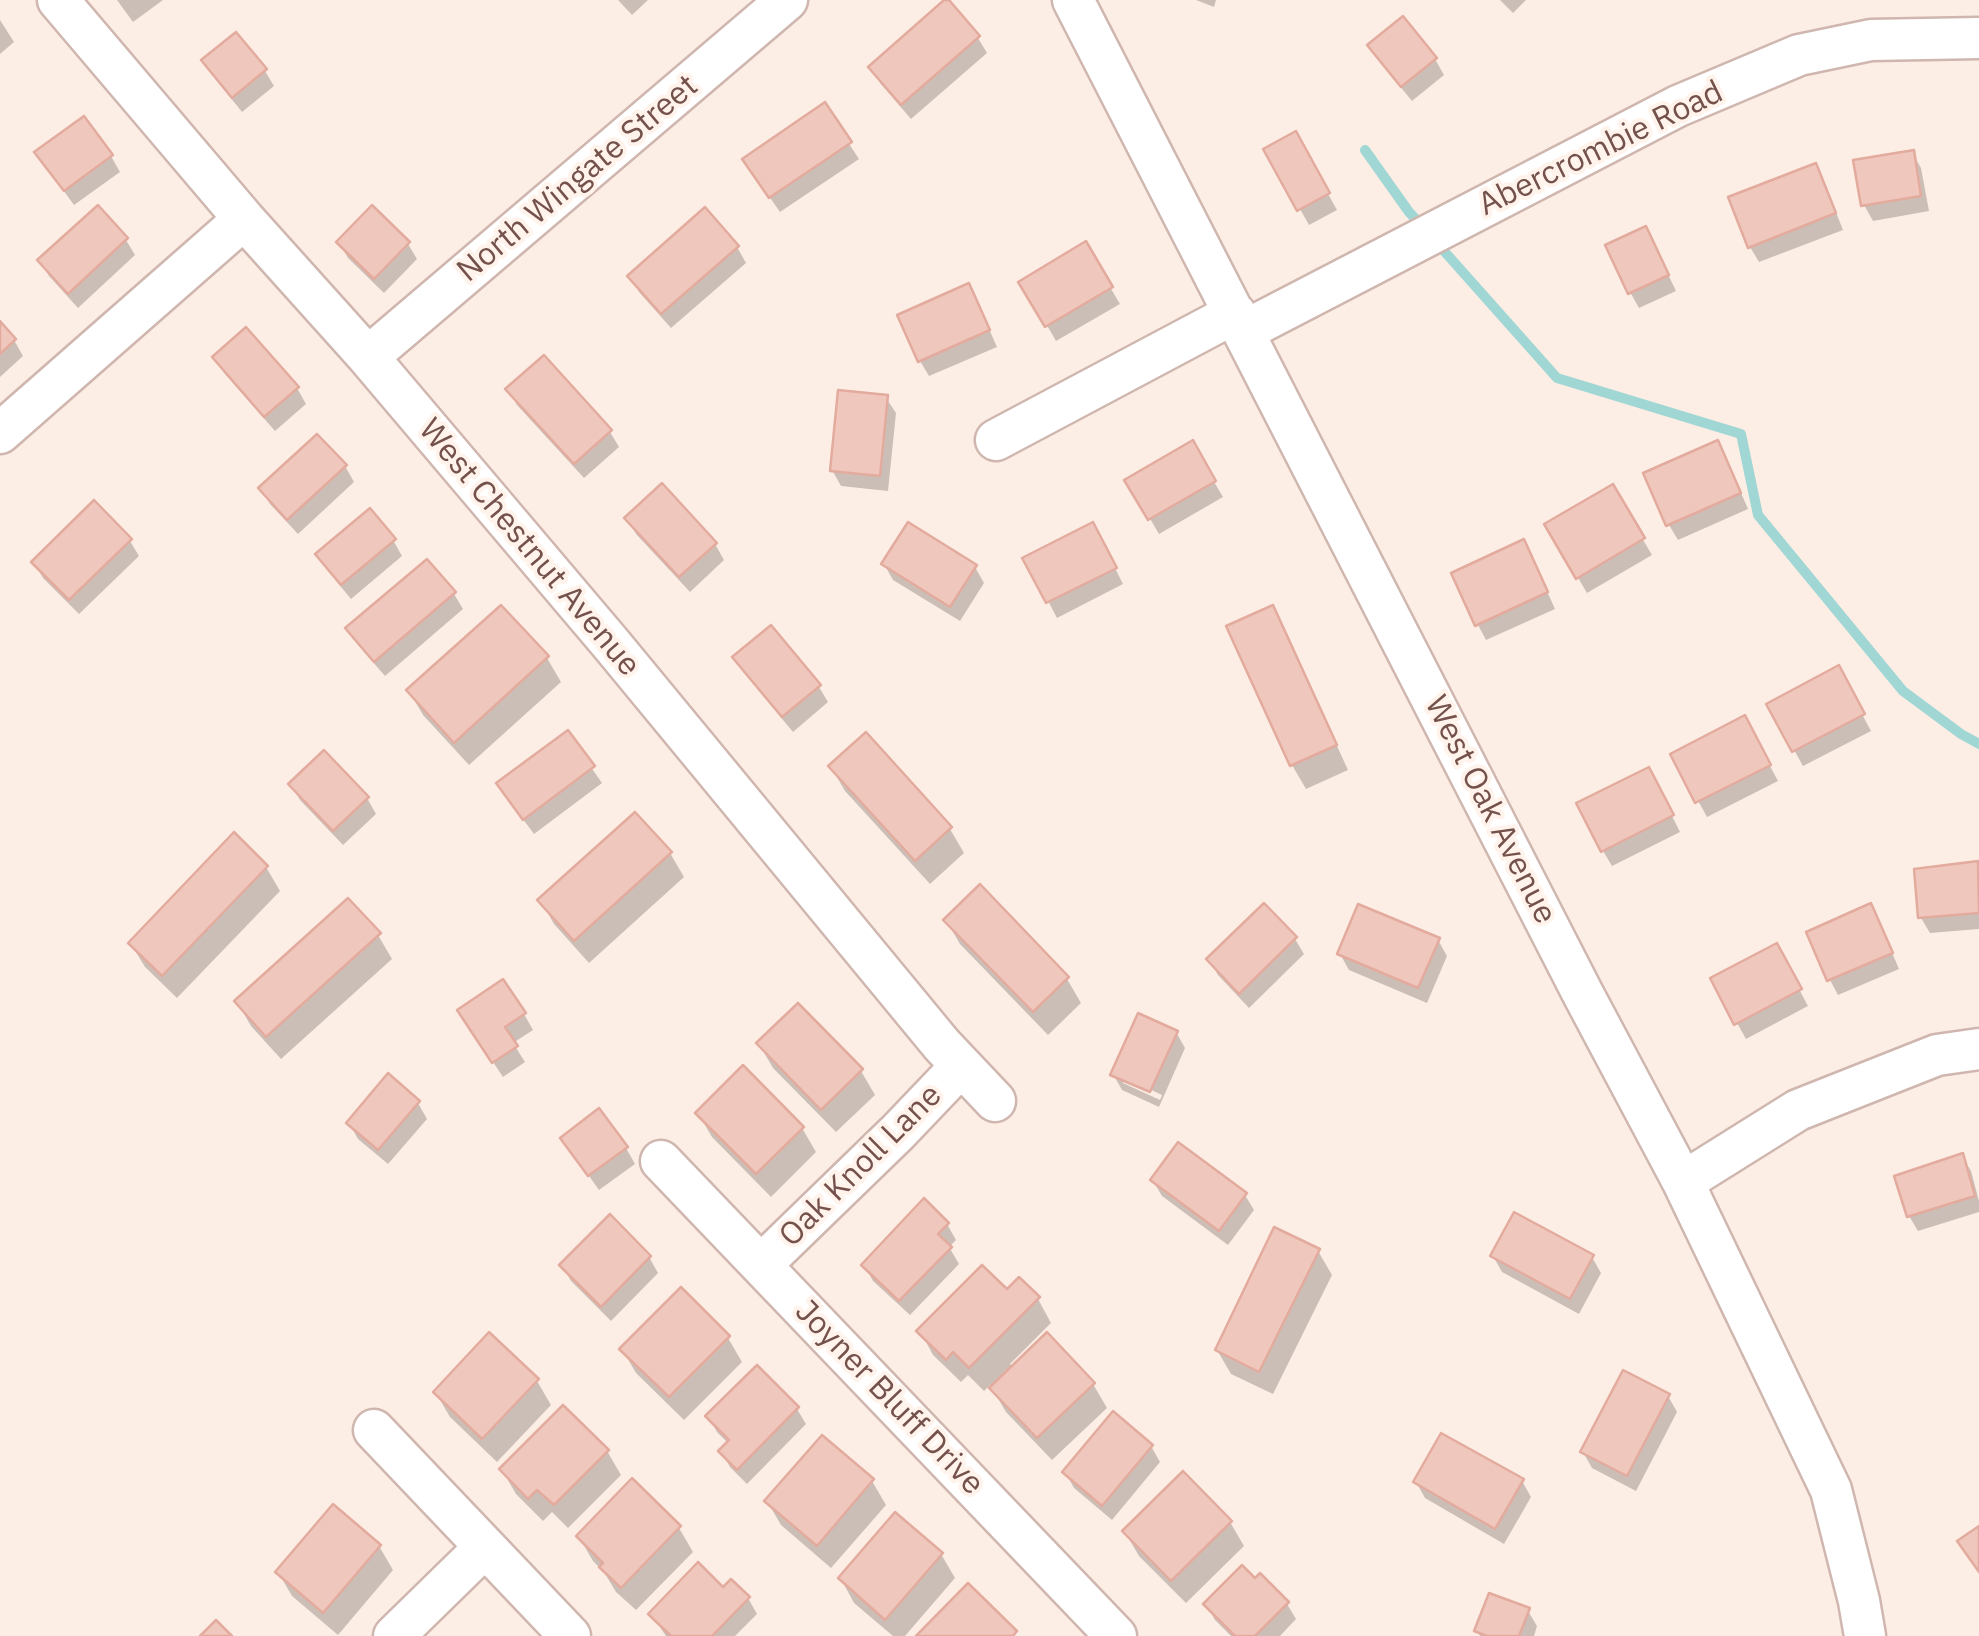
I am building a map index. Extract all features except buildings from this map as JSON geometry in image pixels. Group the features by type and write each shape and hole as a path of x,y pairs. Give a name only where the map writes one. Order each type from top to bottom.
{"street":[{"name":"West Chestnut Avenue","path":"58,0 612,644 821,901 994,1101"},
{"name":"North Wingate Street","path":"368,357 786,0"},
{"name":"West Oak Avenue","path":"1073,0 1684,1182 1831,1490 1866,1636"},
{"name":"Abercrombie Road","path":"996,440 1678,106 1799,56 1870,40 1979,38"},
{"path":"0,432 244,218"},
{"path":"1684,1182 1798,1110 1937,1054 1979,1049"},
{"name":"Oak Knoll Lane","path":"761,1265 961,1066"},
{"name":"Joyner Bluff Drive","path":"661,1161 1116,1636"},
{"path":"374,1430 570,1636"},
{"path":"394,1636 485,1547"}],"waterway":[{"path":"1365,150 1425,229"},
{"path":"1436,242 1557,378 1741,434 1758,515 1903,691 1979,744"}]}
